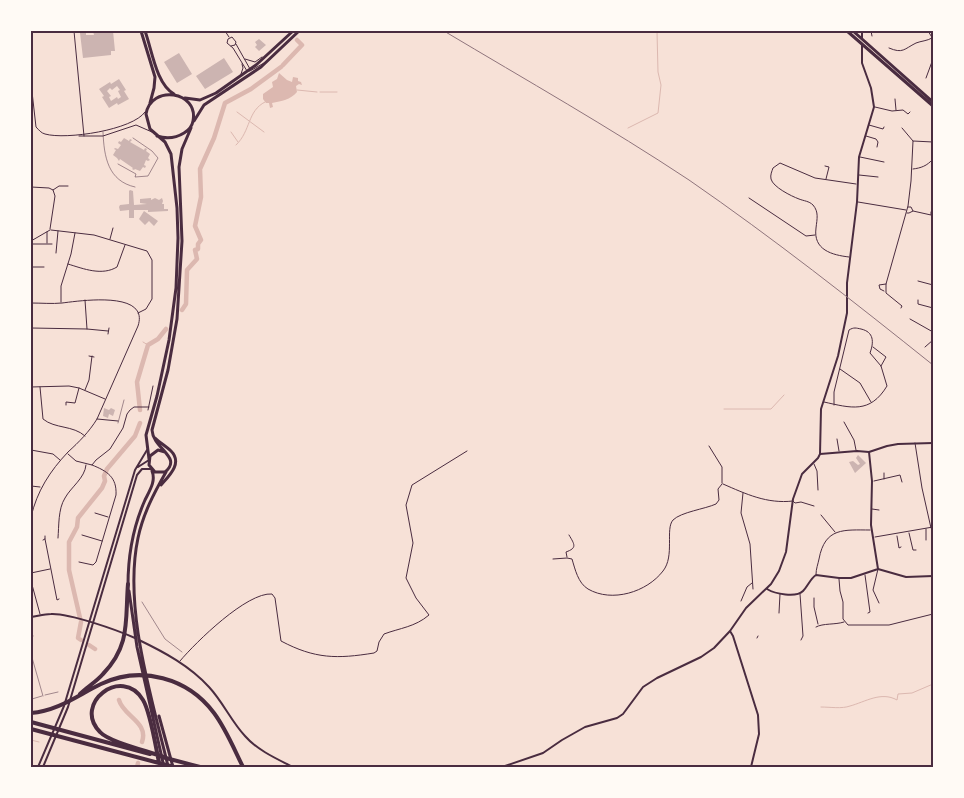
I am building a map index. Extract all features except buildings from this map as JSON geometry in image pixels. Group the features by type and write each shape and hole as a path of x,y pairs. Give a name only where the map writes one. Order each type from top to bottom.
{"highway":[{"path":"75,698 108,669 117,655 127,627 132,539 139,514 154,481 147,450 146,433 161,381 169,340 177,269 177,208 172,157 167,145 154,133 147,122 146,110 154,88 155,77 140,31"},
{"path":"145,31 161,81 167,89 186,100 194,114 192,125 182,148 179,167 182,267 177,319 168,370 152,432 155,441 171,460 168,470 155,491 145,514 138,539 134,580 139,632 169,767"},
{"path":"157,136 165,138 187,132 204,106 249,72 293,31"},
{"path":"149,105 159,96 170,94 194,100 206,98 273,58 299,31"},
{"path":"847,31 933,106"},
{"path":"853,31 933,102"},
{"path":"152,432 159,442 172,453 176,464 174,470 155,491"},
{"path":"149,459 155,452 165,452"},
{"path":"152,470 158,473 168,470"},
{"path":"128,584 136,647 162,767"},
{"path":"31,713 59,706 107,681 134,676 154,676 167,679 184,686 205,703 223,727 243,767"},
{"path":"146,752 106,738 98,730 92,720 92,712 94,702 102,692 114,686 124,686 133,690 141,697 146,707 162,767"},
{"path":"150,687 174,767"},
{"path":"31,722 200,767"},
{"path":"31,729 174,767"},
{"path":"148,760 162,767"}],"street":[{"path":"74,31 83,135"},
{"path":"225,31 229,38 227,42 249,72"},
{"path":"502,767 543,753 585,727 617,718 623,714 643,686 708,653 730,632 746,608 767,588 779,571 784,559 793,501 802,474 820,454 820,416 839,351 847,313 847,283 857,202 859,156 874,107 862,57 862,31"},
{"path":"871,31 872,36"},
{"path":"889,48 903,51 915,44 932,39 928,31"},
{"path":"229,38 234,38 249,72"},
{"path":"231,46 236,43"},
{"path":"244,58 255,62 271,52"},
{"path":"926,78 933,59"},
{"path":"239,77 243,68 242,63"},
{"path":"31,83 34,118 38,130 45,134 103,136 136,125 154,133"},
{"path":"895,99 896,110"},
{"path":"874,107 903,110 908,114"},
{"path":"83,135 103,132 137,120 146,110"},
{"path":"869,125 884,128 884,133"},
{"path":"885,291 908,206 912,168 913,141 902,128"},
{"path":"865,136 876,139 878,142 877,147"},
{"path":"913,141 933,142"},
{"path":"859,156 884,162"},
{"path":"912,168 926,166 933,160"},
{"path":"850,258 830,254 822,248 816,235 817,218 814,207 811,203 774,185 771,180 771,174 773,168 780,163 806,175 857,184"},
{"path":"825,166 832,168"},
{"path":"826,180 829,167"},
{"path":"858,175 878,177"},
{"path":"31,188 48,188 53,190 60,186 68,186"},
{"path":"50,230 55,196 53,190"},
{"path":"748,198 806,236 816,235"},
{"path":"857,202 909,213 913,211 931,215"},
{"path":"908,206 913,211"},
{"path":"110,239 113,228"},
{"path":"56,252 58,230"},
{"path":"31,241 47,231 58,230 110,239 146,251 152,260 152,299 146,309 138,313"},
{"path":"47,231 47,244"},
{"path":"61,303 61,286 75,233"},
{"path":"31,244 52,244"},
{"path":"68,264 89,270 107,271 117,267 125,244"},
{"path":"31,267 44,267"},
{"path":"918,281 933,285"},
{"path":"886,284 881,284 879,287 902,306 901,308"},
{"path":"31,303 61,303 107,298 128,304 134,308 138,313 140,321 97,420 85,436 47,477 34,505 31,517"},
{"path":"85,300 87,329"},
{"path":"918,300 918,305 933,308"},
{"path":"910,319 933,332"},
{"path":"31,328 108,329 108,334"},
{"path":"823,402 840,407 858,408 880,397 887,386 882,366 870,353 872,347 870,332 852,328 847,334 834,392 834,404"},
{"path":"925,347 933,340"},
{"path":"872,347 886,357 882,366"},
{"path":"85,390 89,380 92,356"},
{"path":"839,369 860,383 871,402"},
{"path":"31,387 64,385 85,390 106,399"},
{"path":"148,410 153,386"},
{"path":"40,387 44,419 48,423 76,429 85,436"},
{"path":"75,408 79,388"},
{"path":"66,403 76,403"},
{"path":"92,465 110,449 123,428 126,414 132,408 149,406"},
{"path":"97,420 118,422"},
{"path":"845,422 857,451"},
{"path":"836,441 839,453"},
{"path":"820,454 869,452 886,446 915,442 933,443"},
{"path":"873,538 932,527 922,488 915,442"},
{"path":"567,558 566,552 571,555 579,578 587,588 602,594 617,595 641,590 652,583 665,570 670,556 670,524 675,518 716,504 719,500 718,489 722,484 722,466 709,446"},
{"path":"31,450 53,454 61,461"},
{"path":"38,767 64,706 135,470 147,450"},
{"path":"180,662 211,629 238,607 264,594 274,595 282,642 316,656 343,658 376,652 384,634 420,622 429,615 416,598 406,578 413,543 406,505 412,484 467,451"},
{"path":"869,452 872,481 872,530 878,569 873,590 879,601"},
{"path":"68,453 76,462 92,465 108,472 116,488 116,496 110,518 95,564 79,562"},
{"path":"135,470 149,459"},
{"path":"813,463 817,468 818,490"},
{"path":"58,538 64,498 84,473 86,464"},
{"path":"43,767 68,707 138,472 144,468 152,470"},
{"path":"884,473 884,479"},
{"path":"872,481 900,475 902,482"},
{"path":"722,484 768,501 793,501 814,506"},
{"path":"31,486 41,488"},
{"path":"743,493 741,513 750,544 753,589"},
{"path":"871,509 878,510"},
{"path":"96,517 96,513 110,518"},
{"path":"121,515 125,517"},
{"path":"821,515 835,533"},
{"path":"926,528 926,540"},
{"path":"767,588 773,592 800,593 816,575 820,550 829,537 844,530 872,530"},
{"path":"909,532 914,550"},
{"path":"897,534 899,548"},
{"path":"553,558 567,558 571,555 574,544 569,535"},
{"path":"45,536 44,540 50,569 57,600 59,600"},
{"path":"83,539 83,536 102,541"},
{"path":"31,573 50,569"},
{"path":"816,575 851,578 878,569 906,577 933,576"},
{"path":"865,574 870,612 868,612"},
{"path":"839,578 844,622 848,626 889,625 933,614"},
{"path":"31,581 40,615"},
{"path":"740,601 747,587 752,582"},
{"path":"779,613 780,593"},
{"path":"800,593 802,599 803,636 801,640"},
{"path":"810,599 814,598 818,625"},
{"path":"31,617 59,614 121,632 157,648 180,662 209,688 250,741 275,758 294,767"},
{"path":"816,627 818,625 834,625 844,622"},
{"path":"730,632 733,636 758,714 759,734 752,767"}],"lane":[{"path":"103,132 111,171 124,184 135,187"},
{"path":"118,164 136,174 135,177 148,176 158,158 152,151 133,138"},
{"path":"118,422 124,400"}],"path":[{"path":"142,602 168,642 185,655"},
{"path":"31,631 33,636 31,640"},
{"path":"31,654 43,696"},
{"path":"32,699 58,692"}],"shaded area":[{"path":"279,73 292,82 293,77 298,78 302,85 296,86 297,92 292,97 272,103 273,107 270,108 269,103 266,103 263,99 263,94 273,87 272,82 277,79"}],"waterway":[{"path":"628,128 658,113 661,85 658,72 657,31"},
{"path":"283,65 302,45 297,40"},
{"path":"182,310 186,304 187,270 197,259 195,250 198,249 198,244 201,240 195,226 201,197 200,169 214,138 225,103 251,89 281,67"},
{"path":"297,90 317,92"},
{"path":"320,92 337,92"},
{"path":"236,145 241,140 255,111 265,102"},
{"path":"237,112 264,132"},
{"path":"231,132 238,142"},
{"path":"140,410 137,382 148,345 158,339 166,329"},
{"path":"143,342 148,345"},
{"path":"724,409 771,409 784,395"},
{"path":"80,618 69,570 69,542 77,527 78,518 102,488 107,469 135,436 140,423"},
{"path":"81,622 78,638 81,640"},
{"path":"89,645 95,649"},
{"path":"821,707 847,707 879,697 897,700 898,694 912,693 933,684"},
{"path":"119,700 121,706 142,729 142,742"},
{"path":"31,740 39,742"},
{"path":"137,767 138,763"}],"railway":[{"path":"444,31 598,122 689,180 812,270 933,365"}]}
